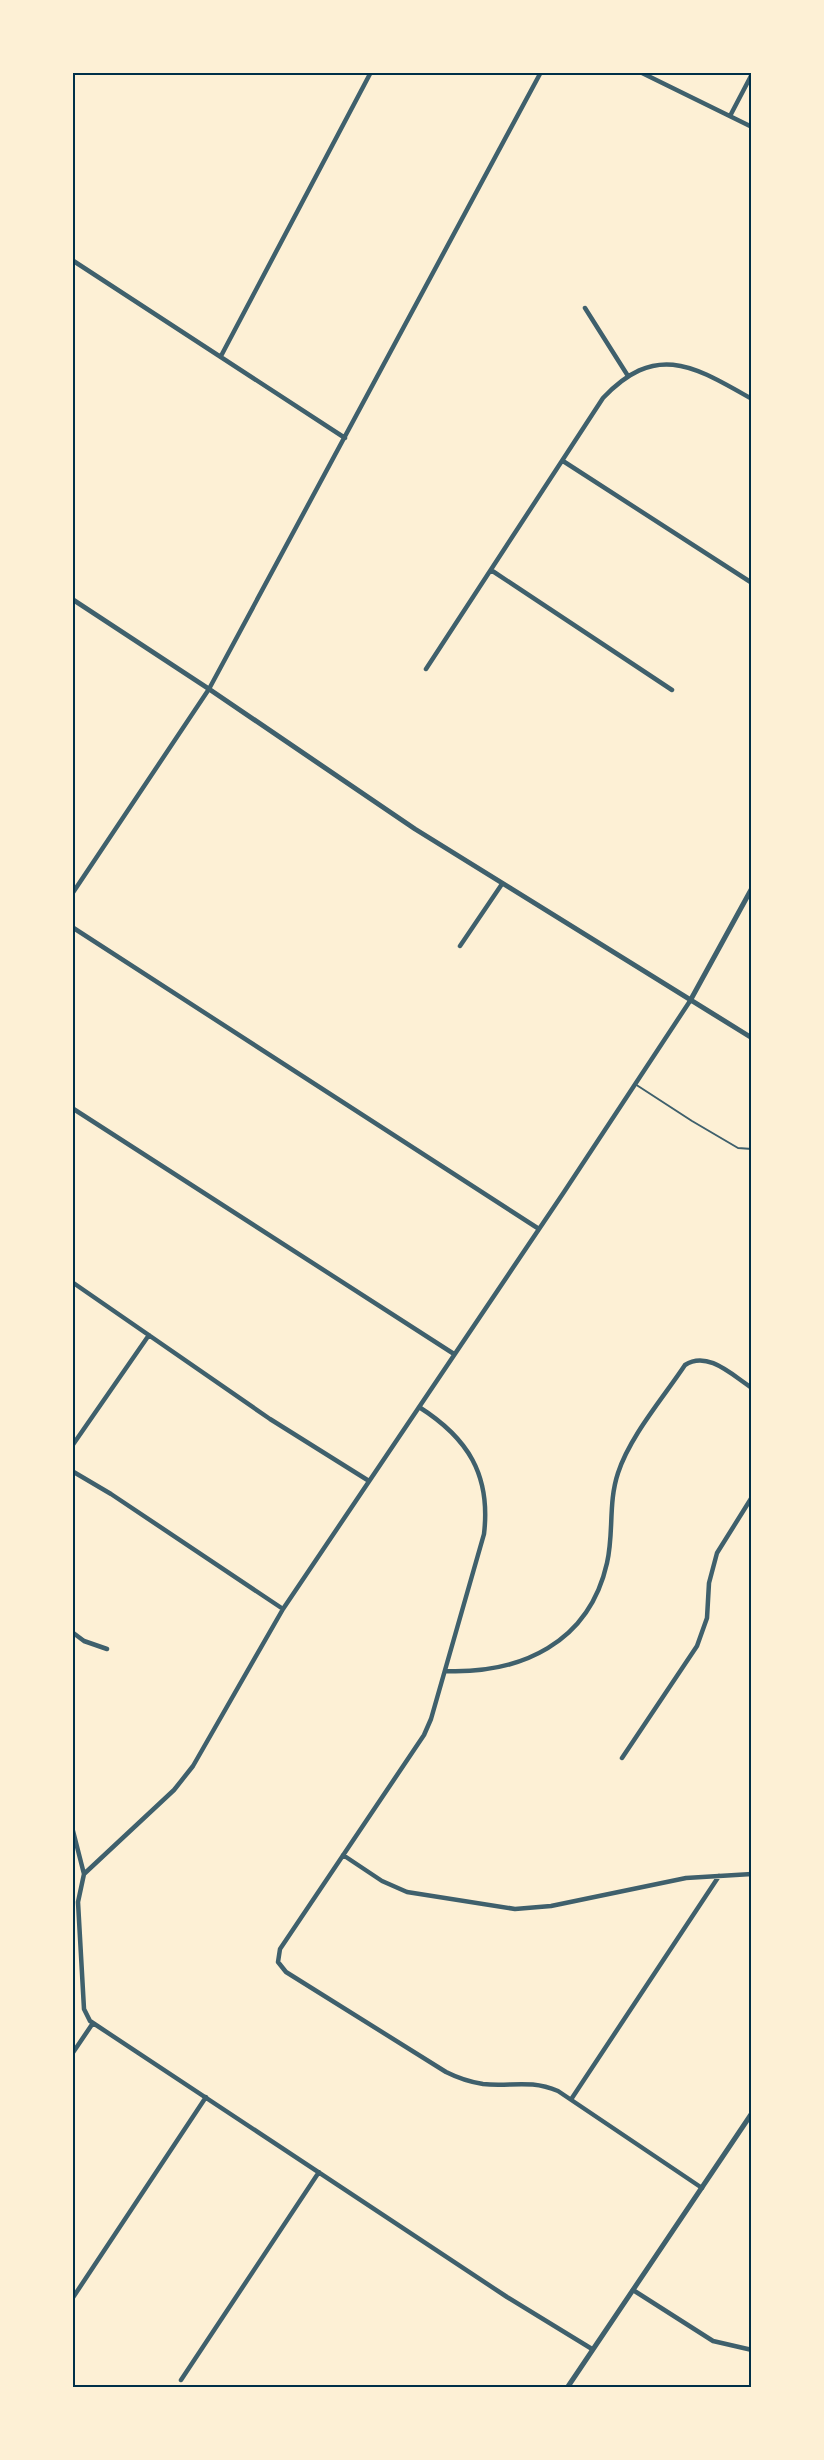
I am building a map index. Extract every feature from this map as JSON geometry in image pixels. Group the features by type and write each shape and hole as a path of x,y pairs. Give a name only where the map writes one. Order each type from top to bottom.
{"street":[{"path":"221,356 371,72"},
{"path":"72,894 210,689 541,72"},
{"path":"640,72 752,126"},
{"path":"730,116 752,74"},
{"path":"72,260 345,438"},
{"path":"585,308 628,376"},
{"path":"426,669 603,398 628,376 652,366 678,365 704,372 752,399"},
{"path":"562,461 752,584"},
{"path":"491,570 672,690"},
{"path":"72,600 210,689 367,797 502,884 752,1038"},
{"path":"460,946 502,884"},
{"path":"84,1874 174,1790 193,1766 283,1609 690,1001 752,888"},
{"path":"72,927 539,1229"},
{"path":"72,1108 454,1354"},
{"path":"72,1282 270,1419 369,1480"},
{"path":"72,1446 149,1335"},
{"path":"445,1671 484,1671 523,1662 551,1647 577,1623 596,1593 607,1563 610,1510 618,1472 634,1441 686,1365 697,1360 710,1361 752,1389"},
{"path":"419,1407 444,1425 466,1447 480,1475 486,1506 484,1533 431,1719 424,1735 284,1944 278,1955 278,1962 286,1972 446,2072 465,2080 485,2084 520,2082 538,2084 572,2098 702,2188"},
{"path":"72,1471 111,1494 283,1609"},
{"path":"622,1758 697,1646 707,1618 712,1565 723,1541 752,1497"},
{"path":"745,1508 752,1513"},
{"path":"72,1632 84,1641 107,1649"},
{"path":"72,1827 84,1874 78,1902 84,2009 93,2023 507,2296 592,2349"},
{"path":"344,1855 382,1881 407,1892 515,1909 551,1906 686,1878 752,1874"},
{"path":"572,2098 719,1876"},
{"path":"72,2054 93,2023"},
{"path":"72,2299 206,2097"},
{"path":"567,2388 752,2114"},
{"path":"181,2380 319,2172"},
{"path":"633,2290 713,2341 752,2350"}],"lane":[{"path":"635,1084 738,1148 752,1149"}]}
